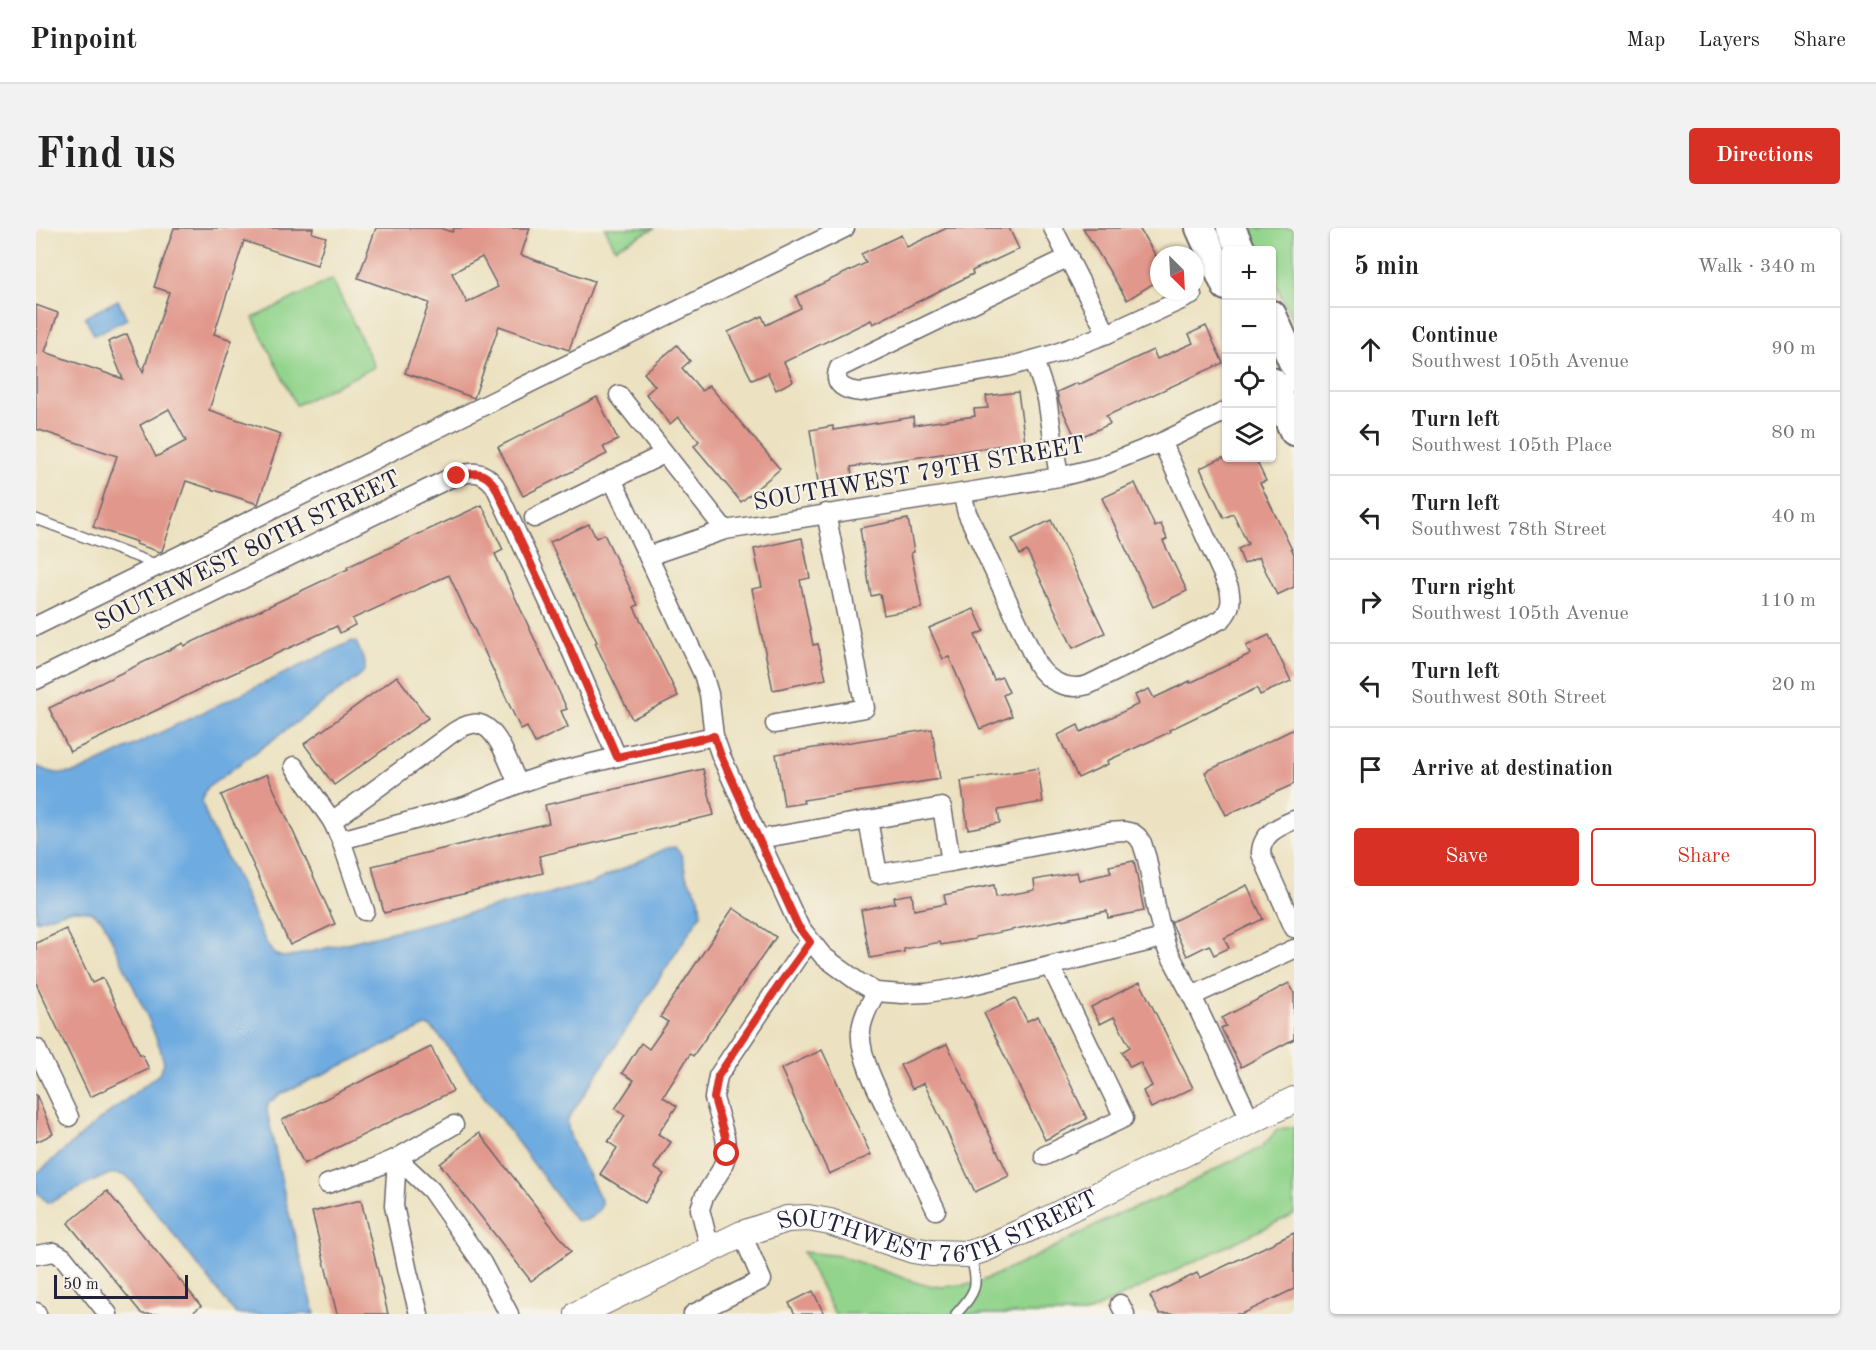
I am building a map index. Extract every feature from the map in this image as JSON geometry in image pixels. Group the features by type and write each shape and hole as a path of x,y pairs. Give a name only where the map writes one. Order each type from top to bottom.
{"main road":[{"path":"1200,228 1222,275"},
{"path":"1231,228 1239,246"},
{"path":"1276,324 1294,364"},
{"path":"1278,385 1294,431"}],"street":[{"path":"36,626 845,228"},
{"path":"1053,228 1107,334"},
{"path":"1068,258 839,368 836,374 837,380 849,391 861,392 1008,367 1064,351 1181,300"},
{"path":"1034,360 1047,399 1059,477"},
{"path":"618,395 725,530"},
{"name":"SOUTHWEST 79TH STREET","path":"648,556 725,530 1059,477 1099,467 1162,442 1222,413"},
{"path":"962,493 967,513 1041,671 1061,684 1078,688 1222,619 1228,613 1231,605 1229,588 1162,442"},
{"path":"534,518 664,454"},
{"name":"SOUTHWEST 80TH STREET","path":"36,680 448,479 464,474 481,473 495,486 570,648 617,757"},
{"path":"612,479 703,674 709,694 714,736 798,926 810,942 837,967 876,992 902,994 955,989 1163,938"},
{"path":"775,724 865,708 826,513"},
{"path":"332,821 458,729 472,724 480,724 489,728 518,784"},
{"path":"341,840 465,806 548,774 714,736"},
{"path":"294,766 332,821 341,840 365,911"},
{"path":"759,839 942,807 951,862"},
{"path":"868,820 878,874 1109,832 1124,831 1138,837 1145,851 1163,938 1251,1121"},
{"path":"1294,820 1268,834 1262,843 1261,854 1294,928"},
{"path":"710,1249 700,1209 727,1154 725,1137 714,1098 718,1076 810,942"},
{"path":"1192,996 1294,949"},
{"path":"1044,1156 1124,1118 1051,967"},
{"path":"876,992 864,1016 861,1030 864,1053 880,1095 936,1210"},
{"path":"36,1048 69,1117"},
{"name":"SOUTHWEST 76TH STREET","path":"578,1314 742,1234 787,1219 808,1218 837,1224 913,1250 969,1254 1030,1228 1294,1100"},
{"path":"327,1184 397,1158 454,1125"},
{"path":"397,1158 394,1206 419,1314"},
{"path":"397,1158 431,1190 482,1263 509,1314"},
{"path":"693,1314 762,1280 742,1234"},
{"path":"36,1255 54,1252 63,1257 108,1314"}],"lane":[{"path":"36,519 160,566"},
{"path":"956,1314 970,1298 977,1284 976,1273 969,1254"}],"green space":[{"path":"605,228 655,228 615,248"},
{"path":"1249,228 1294,228 1294,324 1276,285 1276,246 1258,246"},
{"path":"332,279 375,367 296,405 253,318"},
{"path":"1294,1127 1294,1214 1085,1314 835,1314 803,1252 841,1256 921,1284 942,1287 971,1284 1035,1257 1120,1213 1165,1196 1261,1148 1278,1129"}],"water":[{"path":"118,300 127,319 94,335 85,317"},
{"path":"352,641 356,642 365,663 365,670 207,788 203,796 202,801 210,825 240,884 263,937 276,955 293,956 592,883 667,848 675,847 682,856 686,876 699,897 701,914 568,1119 568,1127 575,1149 602,1203 595,1214 583,1221 574,1219 441,1038 431,1027 426,1026 279,1095 268,1104 267,1111 286,1202 315,1314 236,1314 128,1177 121,1174 109,1174 48,1203 36,1191 36,1174 97,1122 159,1074 164,1063 148,1018 103,921 88,911 71,910 36,921 36,766 57,773 80,771"}],"building":[{"path":"174,228 313,228 312,233 326,237 317,265 244,241 214,334 232,340 209,410 281,434 258,504 186,481 160,552 93,527 117,456 36,429 36,305 58,313 45,352 123,379 108,342 127,334 143,372 169,292 154,287","holes":["169,409 186,441 156,457 140,425"]},
{"path":"376,228 440,228 452,232 454,228 530,228 521,255 594,281 569,350 499,326 474,398 405,373 429,303 358,278","holes":["482,257 498,287 467,303 452,273"]},
{"path":"947,228 1009,228 1019,249 972,271 973,274 873,324 871,320 784,362 793,381 776,390 768,373 752,380 728,332 762,316 766,325 801,308 796,296 866,263 861,254 901,235 907,247"},
{"path":"1083,228 1139,228 1150,246 1150,286 1127,300"},
{"path":"1206,326 1222,363 1106,416 1110,424 1076,439 1059,402 1057,392 1077,383 1078,385 1153,350 1157,359 1193,343 1189,334"},
{"path":"677,345 690,361 682,368 702,391 709,385 780,469 741,502 694,446 699,441 678,417 670,424 646,394 655,386 644,373"},
{"path":"1018,392 1025,442 851,467 852,477 818,482 810,430 833,426 833,430 913,417 914,425 975,416 974,409 988,408 986,396"},
{"path":"597,397 618,440 603,447 607,454 523,496 498,447"},
{"path":"1222,458 1222,462 1257,462 1266,481 1260,483 1294,554 1294,587 1277,595 1259,557 1244,564 1238,549 1248,544 1233,514 1224,518 1200,468"},
{"path":"1135,483 1155,527 1161,524 1167,539 1163,541 1187,591 1153,607 1102,498"},
{"path":"482,505 503,550 495,554 567,709 561,711 568,727 535,743 527,727 521,730 449,575 352,619 355,625 340,633 337,626 70,752 49,708 183,643 184,646"},
{"path":"908,519 914,552 911,553 922,608 884,615 880,594 871,596 860,528"},
{"path":"1051,520 1105,633 1073,648 1027,551 1020,555 1012,539"},
{"path":"589,524 596,538 604,534 638,605 634,607 678,696 632,719 550,542"},
{"path":"802,538 810,578 800,580 813,645 818,644 826,679 773,690 752,589 762,587 754,549"},
{"path":"974,609 984,631 975,635 994,680 1002,677 1009,692 1003,695 1012,716 980,729 949,657 943,659 929,628"},
{"path":"1269,635 1291,681 1260,695 1257,688 1107,761 1108,764 1078,778 1058,735 1078,725 1081,732 1139,704 1135,695 1149,689 1154,698 1190,681 1190,683 1250,654 1246,646"},
{"path":"397,676 428,718 334,785 304,744"},
{"path":"932,729 940,779 803,800 804,803 784,806 776,754"},
{"path":"1294,729 1294,784 1226,815 1205,772"},
{"path":"1038,768 1043,802 998,810 1000,823 968,829 961,781"},
{"path":"703,769 714,815 539,856 543,873 384,913 372,866 549,823 545,805"},
{"path":"267,774 335,924 290,945 221,795"},
{"path":"1134,861 1144,911 1108,918 1107,911 975,937 975,939 941,945 940,942 904,949 904,952 870,958 861,910 895,903 894,897 912,894 914,910 946,904 944,895 994,885 996,897 1035,890 1034,880 1077,872 1079,880 1111,873 1109,866"},
{"path":"1247,885 1263,919 1224,938 1229,948 1214,955 1209,945 1187,956 1171,922"},
{"path":"733,908 776,937 693,1056 690,1054 663,1097 677,1106 658,1134 671,1142 654,1168 664,1174 645,1203 600,1174 617,1148 608,1142 625,1115 615,1109 634,1080 622,1073 641,1043 649,1049 668,1022 660,1017"},
{"path":"66,929 92,983 103,978 149,1069 90,1097 36,983 36,943"},
{"path":"1140,982 1193,1088 1151,1108 1143,1091 1152,1086 1140,1062 1130,1067 1122,1052 1130,1047 1114,1017 1100,1024 1091,1007"},
{"path":"1289,983 1294,992 1294,1039 1241,1067 1221,1028 1226,1026 1222,1018"},
{"path":"1015,998 1027,1021 1038,1016 1087,1119 1045,1140 984,1013"},
{"path":"947,1044 1009,1176 975,1192 924,1083 912,1089 900,1065"},
{"path":"431,1047 453,1091 304,1164 282,1120"},
{"path":"822,1050 871,1155 829,1174 781,1069"},
{"path":"36,1094 53,1134 36,1142"},
{"path":"479,1133 571,1251 531,1281 440,1164"},
{"path":"107,1191 201,1306 191,1314 142,1314 68,1223"},
{"path":"361,1200 388,1314 337,1314 312,1212"},
{"path":"1294,1233 1294,1289 1242,1314 1159,1314 1150,1296 1197,1273 1200,1278"},
{"path":"813,1291 824,1314 795,1314 789,1303"}],"route":[{"path":"457,476 481,473 495,486 570,648 617,757 714,736 798,926 810,942 718,1076 714,1098 725,1137 727,1154"}]}
